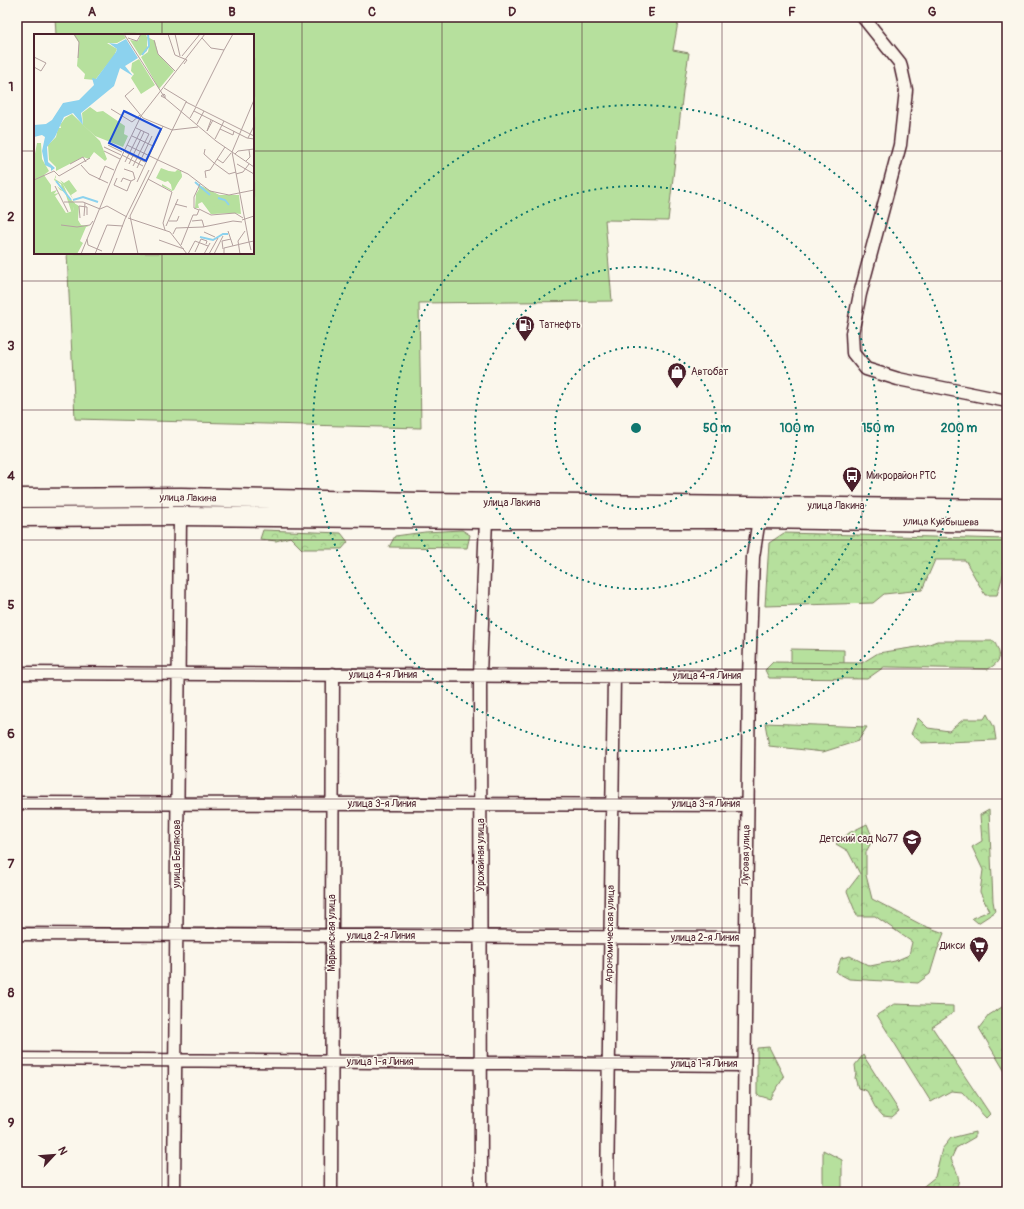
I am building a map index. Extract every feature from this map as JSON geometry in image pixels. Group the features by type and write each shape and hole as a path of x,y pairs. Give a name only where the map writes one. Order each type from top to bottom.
{"highway":[{"name":"улица Лакина","path":"17,498 181,497 414,502 1007,509"},
{"name":"улица Лакина","path":"17,517 180,516 486,519 874,520"},
{"name":"улица Куйбышева","path":"874,520 1007,523"}],"street":[{"path":"863,17 900,63 906,90 900,145 870,257 852,332 853,353 866,369 885,375 902,380 1007,401"},
{"name":"улица Белякова","path":"174,1192 180,516"},
{"name":"Урожайная улица","path":"481,1192 480,675 486,519"},
{"name":"Луговая улица","path":"742,1192 749,677 753,557 759,519"},
{"name":"улица 4-я Линия","path":"17,673 749,677"},
{"name":"Марьинская улица","path":"331,1192 333,674"},
{"name":"Агрономическая улица","path":"607,1192 614,676"},
{"name":"улица 3-я Линия","path":"17,803 747,805"},
{"name":"улица 2-я Линия","path":"17,934 745,938"},
{"name":"улица 1-я Линия","path":"17,1058 743,1065"}],"green space":[{"path":"55,17 679,17 673,50 689,53 683,91 668,221 605,220 612,301 419,303 421,428 75,419 67,254 254,254 254,34 56,34"},
{"path":"263,530 341,533 348,542 342,549 302,549 290,537 276,541 260,539"},
{"path":"462,530 470,535 467,548 389,547 395,536 425,532"},
{"path":"784,533 1007,539 1007,562 997,595 985,595 965,560 935,560 922,590 884,594 873,603 765,606 769,543"},
{"path":"937,641 994,641 999,657 996,663 988,669 884,667 867,679 769,678 765,670 773,662 862,663 878,653 924,646"},
{"path":"791,649 844,650 844,669 791,668"},
{"path":"987,714 994,727 996,740 922,743 911,734 918,718 928,728 949,731 964,719 984,719"},
{"path":"765,723 867,727 858,741 823,752 769,746"},
{"path":"989,810 993,901 995,912 978,923 972,918 989,911 980,892 983,870 972,847 982,841 980,815"},
{"path":"867,824 873,839 866,852 866,875 872,899 922,925 944,933 930,974 918,983 849,979 836,972 841,958 850,956 870,966 895,961 909,955 912,942 875,916 857,916 847,891 860,874 848,851 836,844 849,833"},
{"path":"894,1004 953,1006 953,1013 932,1027 990,1114 986,1118 962,1092 951,1091 931,1102 877,1015"},
{"path":"1007,1004 1007,1075 979,1028 989,1015"},
{"path":"769,1047 784,1077 770,1099 757,1095 757,1048"},
{"path":"863,1055 899,1111 892,1117 883,1116 875,1107 867,1091 858,1088 855,1078 855,1065"},
{"path":"975,1132 975,1137 956,1148 951,1159 957,1172 958,1185 951,1192 921,1192 919,1190 935,1177 942,1149 951,1138"},
{"path":"823,1150 842,1160 842,1192 823,1192"}],"place":[{"name":"Татнефть","path":"525,342"},
{"name":"Автобат","path":"677,389"},
{"name":"Микрорайон РТС","path":"852,493"},
{"name":"Детский сад №77","path":"912,856"},
{"name":"Дикси","path":"979,963"}]}
